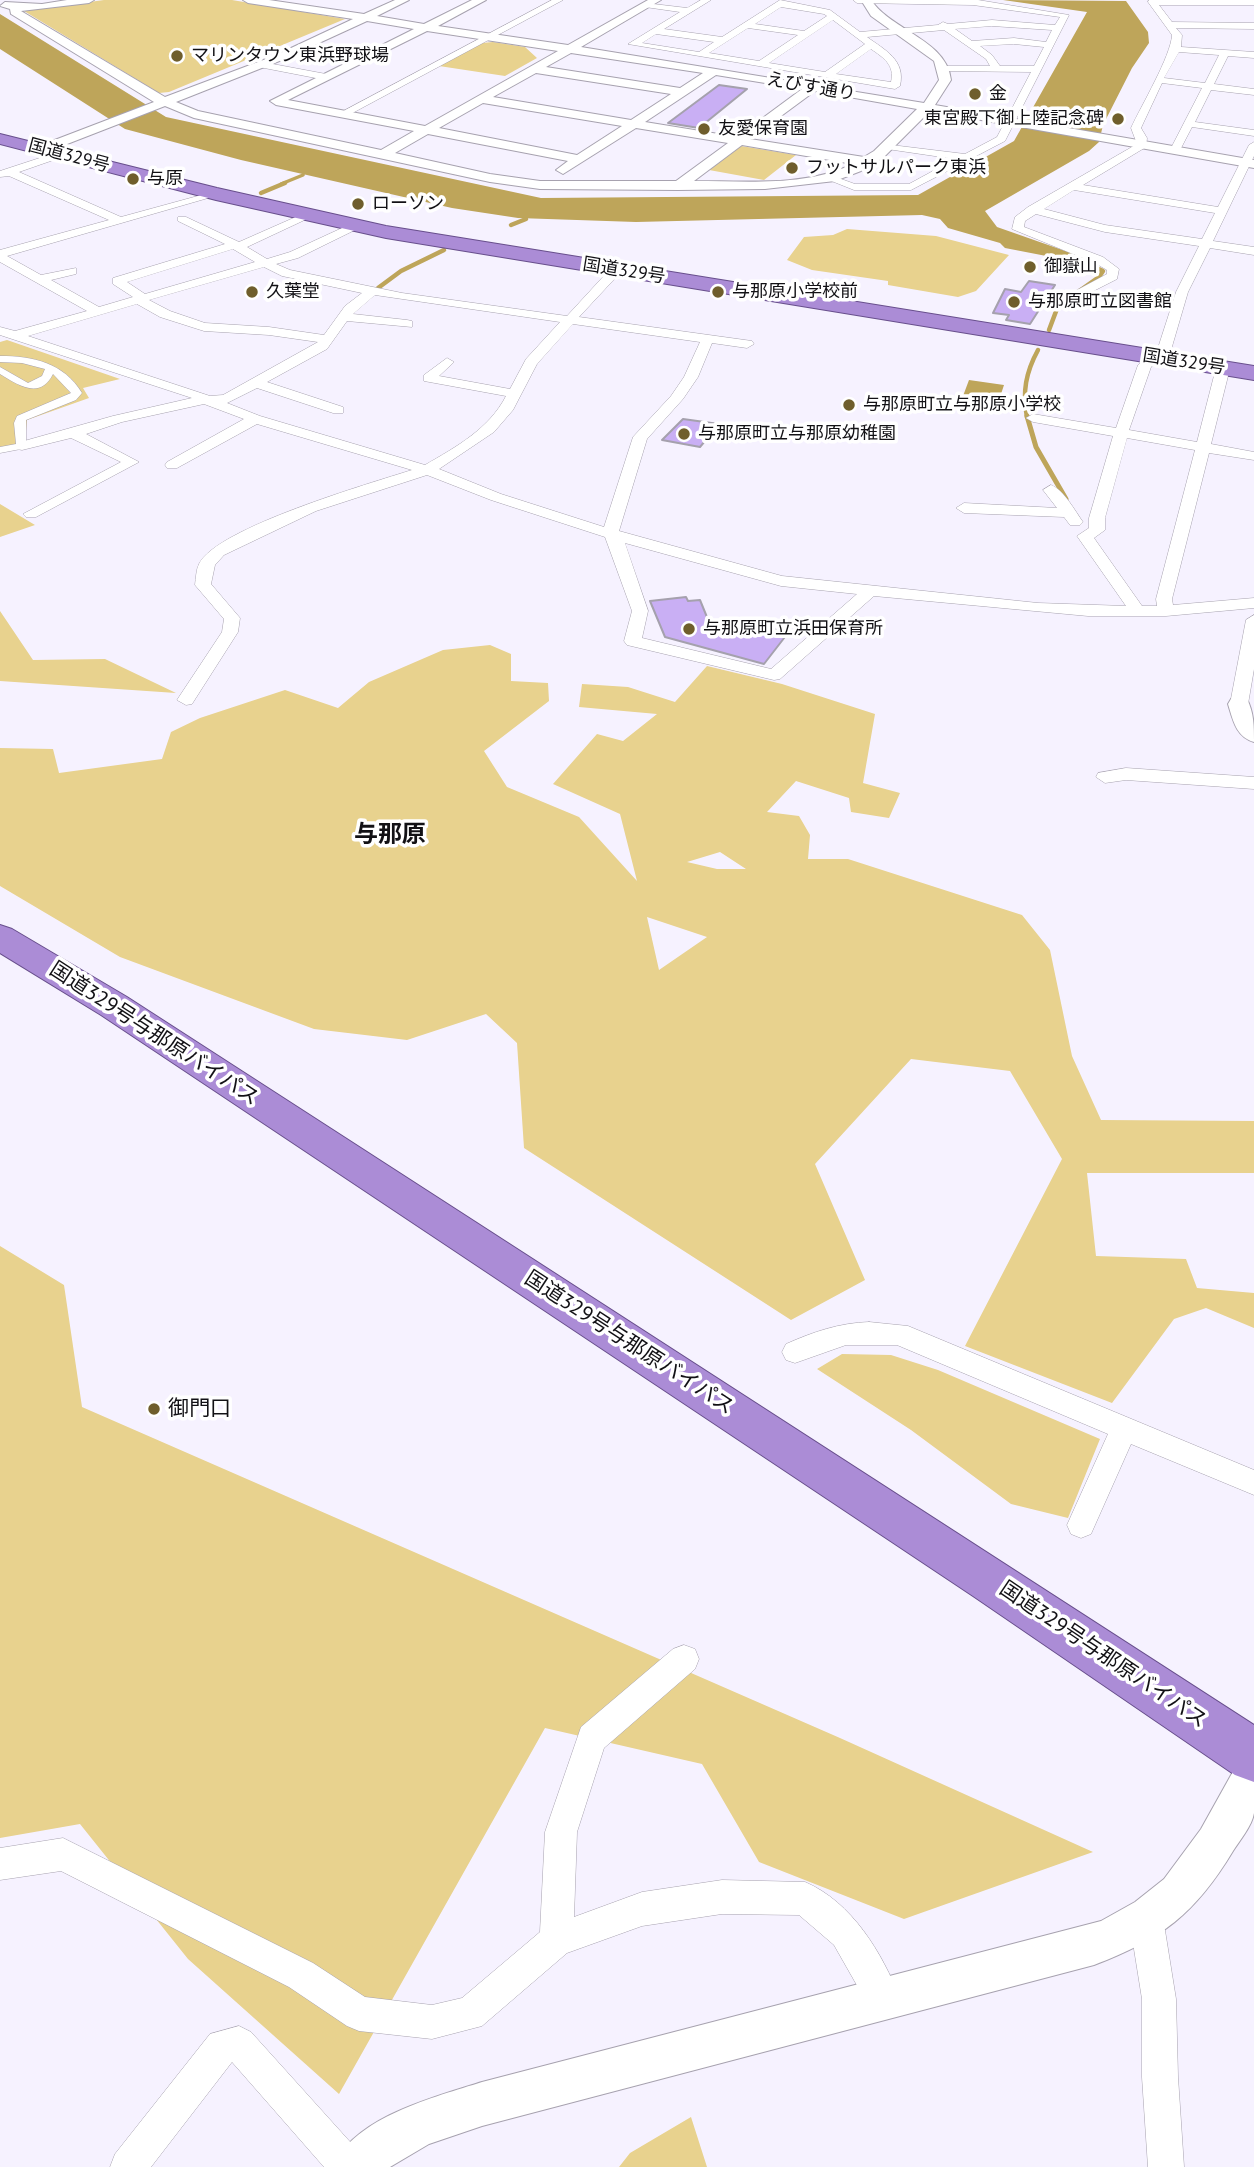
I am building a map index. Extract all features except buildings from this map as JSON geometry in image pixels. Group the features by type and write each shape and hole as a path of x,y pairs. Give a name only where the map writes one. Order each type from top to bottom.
{"highway":[{"name":"国道329号","path":"0,139 355,226 1254,373"},
{"name":"国道329号与那原バイパス","path":"0,937 126,1013 1254,1756"}],"street":[{"path":"0,4 42,7 89,0"},
{"name":"えびす通り","path":"250,0 813,87 1250,163"},
{"path":"306,8 325,0"},
{"path":"7,170 100,128 262,65 404,0"},
{"path":"481,0 276,101 426,132 579,159"},
{"path":"341,115 559,0"},
{"path":"700,55 783,2 820,9 833,16 891,60 898,73 895,86 761,64 731,60 700,55 634,44 707,0"},
{"path":"830,178 854,187 911,187 1002,139 1019,123 1038,69 1065,15 973,2 857,0"},
{"path":"16,7 15,12 158,105 229,123 499,180 540,185 678,186 785,184 830,178 867,162 927,107 941,90 944,69 939,59 875,14 866,0"},
{"path":"382,155 652,2 689,11"},
{"path":"914,2 926,14 989,57 998,69"},
{"path":"973,2 992,23"},
{"path":"1254,2 1152,2 1177,35 1176,49 1136,128 1142,138 1074,187 1032,209 1019,219 1018,229 1111,246 1206,244 1254,251"},
{"path":"761,64 833,16"},
{"path":"859,35 992,23 1058,28"},
{"path":"746,25 806,34"},
{"path":"1171,25 1254,26"},
{"path":"655,31 722,40"},
{"path":"972,44 1014,41 1049,45"},
{"path":"827,75 872,44"},
{"path":"1176,49 1254,55"},
{"path":"1175,150 1225,53"},
{"path":"540,185 731,60"},
{"path":"262,65 326,77"},
{"path":"535,69 682,92"},
{"path":"944,69 1038,69"},
{"path":"1159,80 1254,92"},
{"path":"678,186 813,87"},
{"path":"482,99 867,162"},
{"path":"1189,124 1254,132"},
{"path":"1085,536 1097,530 1097,518 1121,434 1145,365 1164,350 1182,292 1250,163 1254,145"},
{"path":"887,146 964,157"},
{"path":"7,170 121,221"},
{"path":"1074,187 1223,211"},
{"path":"1,254 216,194"},
{"path":"1032,209 1111,246"},
{"path":"307,215 236,246 117,281 165,314 204,327 269,331 327,339"},
{"path":"182,219 286,273 372,291 509,313 569,318 747,344"},
{"path":"5,335 294,255 355,226"},
{"path":"1070,299 1113,276 1111,246"},
{"path":"1,254 40,279 54,292 97,311"},
{"path":"186,700 230,632 232,618 202,585 207,564 218,552 311,508 427,470 458,452 489,429 515,394 531,362 616,270"},
{"path":"40,279 72,271"},
{"path":"0,450 73,433 118,419 204,400 226,399 322,346 344,317 372,291"},
{"path":"344,317 407,324"},
{"path":"5,335 255,419 427,470 496,497 611,534 781,581 1038,608 1138,612 1254,603"},
{"path":"611,534 629,466 640,437 676,399 691,377 708,338"},
{"path":"0,359 25,360 46,366 77,393 72,398 21,418 19,423 22,446"},
{"path":"447,362 429,378 515,394"},
{"path":"0,367 28,387 43,381 46,366"},
{"path":"0,367 46,366"},
{"path":"1166,611 1164,599 1200,448 1223,368"},
{"path":"257,383 338,410"},
{"path":"1033,418 1254,456"},
{"path":"172,465 255,419"},
{"path":"31,514 132,462 73,433"},
{"path":"1051,489 1138,612"},
{"path":"964,508 1069,513"},
{"path":"611,534 617,542 639,606 640,618 633,641 755,672 774,675 870,591"},
{"path":"207,639 230,615"},
{"path":"1254,620 1239,704 1246,726 1254,734"},
{"path":"1105,776 1126,774 1254,783"},
{"path":"795,1352 832,1335 863,1331 900,1334 1254,1483"},
{"path":"1081,1525 1124,1429"},
{"path":"556,1940 561,1832 592,1738 684,1659"},
{"path":"356,2167 368,2154 413,2128 482,2104 1094,1944 1119,1935 1167,1904 1198,1867 1243,1797 1254,1773"},
{"path":"0,1864 63,1854 301,1975 359,2014 432,2022 470,2014 556,1940 642,1909 722,1897 805,1899 846,1933 883,1998"},
{"path":"1146,1918 1159,1999 1160,2077 1166,2167"},
{"path":"128,2167 222,2046 239,2043 348,2167"}],"shaded area":[{"name":"マリンタウン東浜野球場","path":"104,0 232,0 345,19 169,92 159,93 24,11"},
{"path":"1003,0 1126,1 1148,32 1149,43 1132,68 1103,125 1099,142 1089,151 985,211 997,227 1091,260 1079,266 1067,260 1005,248 1000,243 948,228 940,219 922,215 636,222 518,218 452,208 241,160 125,129 0,49 0,14 166,117 541,198 918,195 1014,141 1087,12"},
{"path":"482,43 525,47 537,58 505,76 439,66"},
{"path":"741,146 796,155 764,180 709,170"},
{"path":"847,229 936,236 1009,255 976,291 958,297 888,285 888,281 812,270 787,260 804,237 833,235"},
{"path":"7,340 120,379 83,388 89,398 27,420 25,442 0,452 0,342"},
{"path":"969,380 1004,385 996,409 960,404"},
{"path":"0,504 35,525 0,537"},
{"path":"0,611 33,660 105,659 176,693 0,681"},
{"path":"490,645 511,654 511,681 548,683 549,701 484,751 507,787 579,817 637,881 620,814 553,784 597,734 623,741 657,714 579,707 582,684 628,687 675,702 707,666 782,684 875,714 863,783 900,793 889,818 851,812 849,798 796,781 767,812 799,816 810,835 808,859 848,859 1022,915 1050,950 1072,1056 1101,1120 1254,1121 1254,1173 1087,1173 1096,1256 1186,1259 1197,1288 1254,1293 1254,1328 1206,1308 1174,1319 1112,1403 965,1346 1062,1159 1010,1071 911,1059 815,1164 865,1280 791,1320 524,1148 517,1043 486,1014 407,1040 314,1029 120,957 0,886 0,748 53,749 59,773 162,759 171,732 200,718 285,690 338,708 369,682 443,650","holes":["720,852 746,869 717,869 687,862","647,917 707,937 659,970"]},
{"path":"0,1246 64,1285 82,1407 840,1738 1093,1852 904,1919 759,1862 702,1764 545,1728 339,2094 188,1959 80,1824 0,1838"},
{"path":"842,1354 891,1355 938,1370 1100,1439 1068,1518 1011,1504 911,1430 817,1369"},
{"path":"691,2117 707,2167 619,2167 630,2153"}],"waterway":[{"path":"281,184 303,175"},
{"path":"261,193 285,183"},
{"path":"511,225 526,219"},
{"path":"378,288 401,271 444,250"},
{"path":"1049,330 1058,306 1099,277 1103,271 1086,263"},
{"path":"1027,417 1026,382 1038,350"},
{"path":"1027,416 1036,447 1066,499"}],"place":[{"name":"マリンタウン東浜野球場","path":"177,56"},
{"name":"金","path":"975,94"},
{"name":"東宮殿下御上陸記念碑","path":"1118,119"},
{"name":"友愛保育園","path":"704,129"},
{"name":"フットサルパーク東浜","path":"792,168"},
{"name":"与原","path":"133,179"},
{"name":"ローソン","path":"358,204"},
{"name":"御嶽山","path":"1030,267"},
{"name":"久葉堂","path":"252,292"},
{"name":"与那原小学校前","path":"718,292"},
{"name":"与那原町立図書館","path":"1014,302"},
{"name":"与那原町立与那原小学校","path":"849,405"},
{"name":"与那原町立与那原幼稚園","path":"684,434"},
{"name":"与那原町立浜田保育所","path":"689,629"},
{"name":"御門口","path":"154,1409"}],"district":[{"name":"与那原","path":"390,835"}]}
